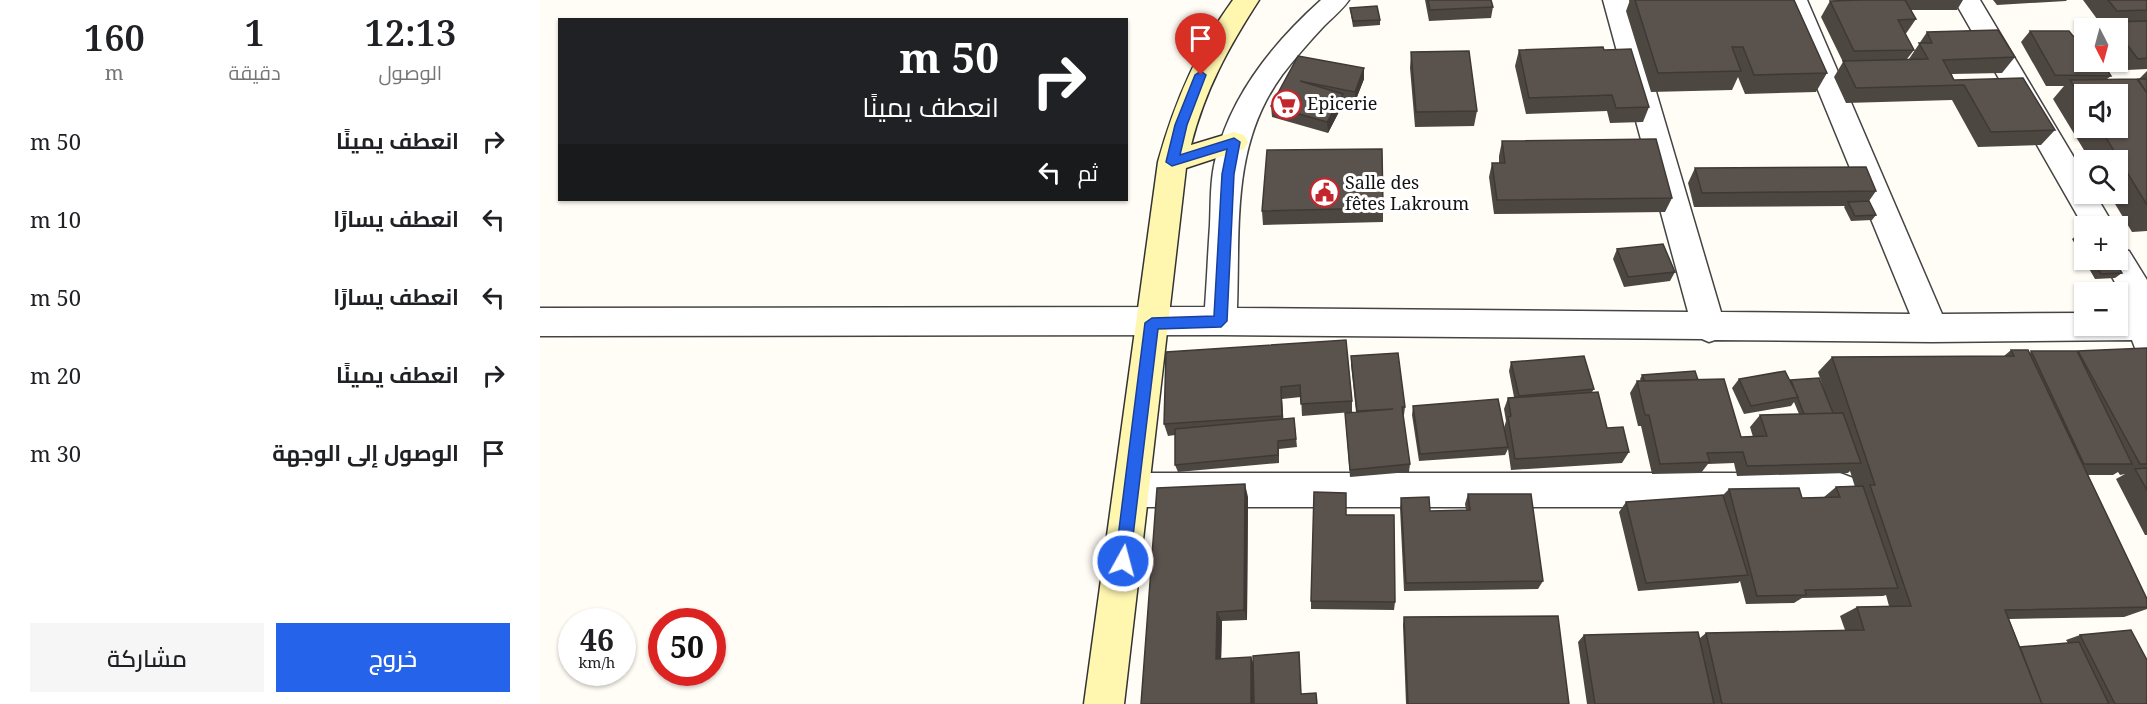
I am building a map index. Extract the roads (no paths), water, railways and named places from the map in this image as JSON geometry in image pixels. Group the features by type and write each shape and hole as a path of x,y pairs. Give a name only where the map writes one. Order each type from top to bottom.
{"main road":[{"path":"1104,704 1172,162 1181,125 1193,91 1225,29 1246,0"},
{"path":"1172,162 1234,142"}],"street":[{"path":"1221,321 1228,174 1234,142 1251,104 1273,68 1299,37 1336,0"},
{"path":"1616,0 1709,328"},
{"path":"1794,0 1932,328"},
{"path":"1967,0 2093,216"},
{"path":"540,322 1152,323 1221,321 1709,328 2145,330 2135,288 2124,270"},
{"path":"1132,490 1840,490"}],"place":[{"name":"Epicerie","path":"1286,104"},
{"name":"Salle des fêtes Lakroum","path":"1324,193"}]}
